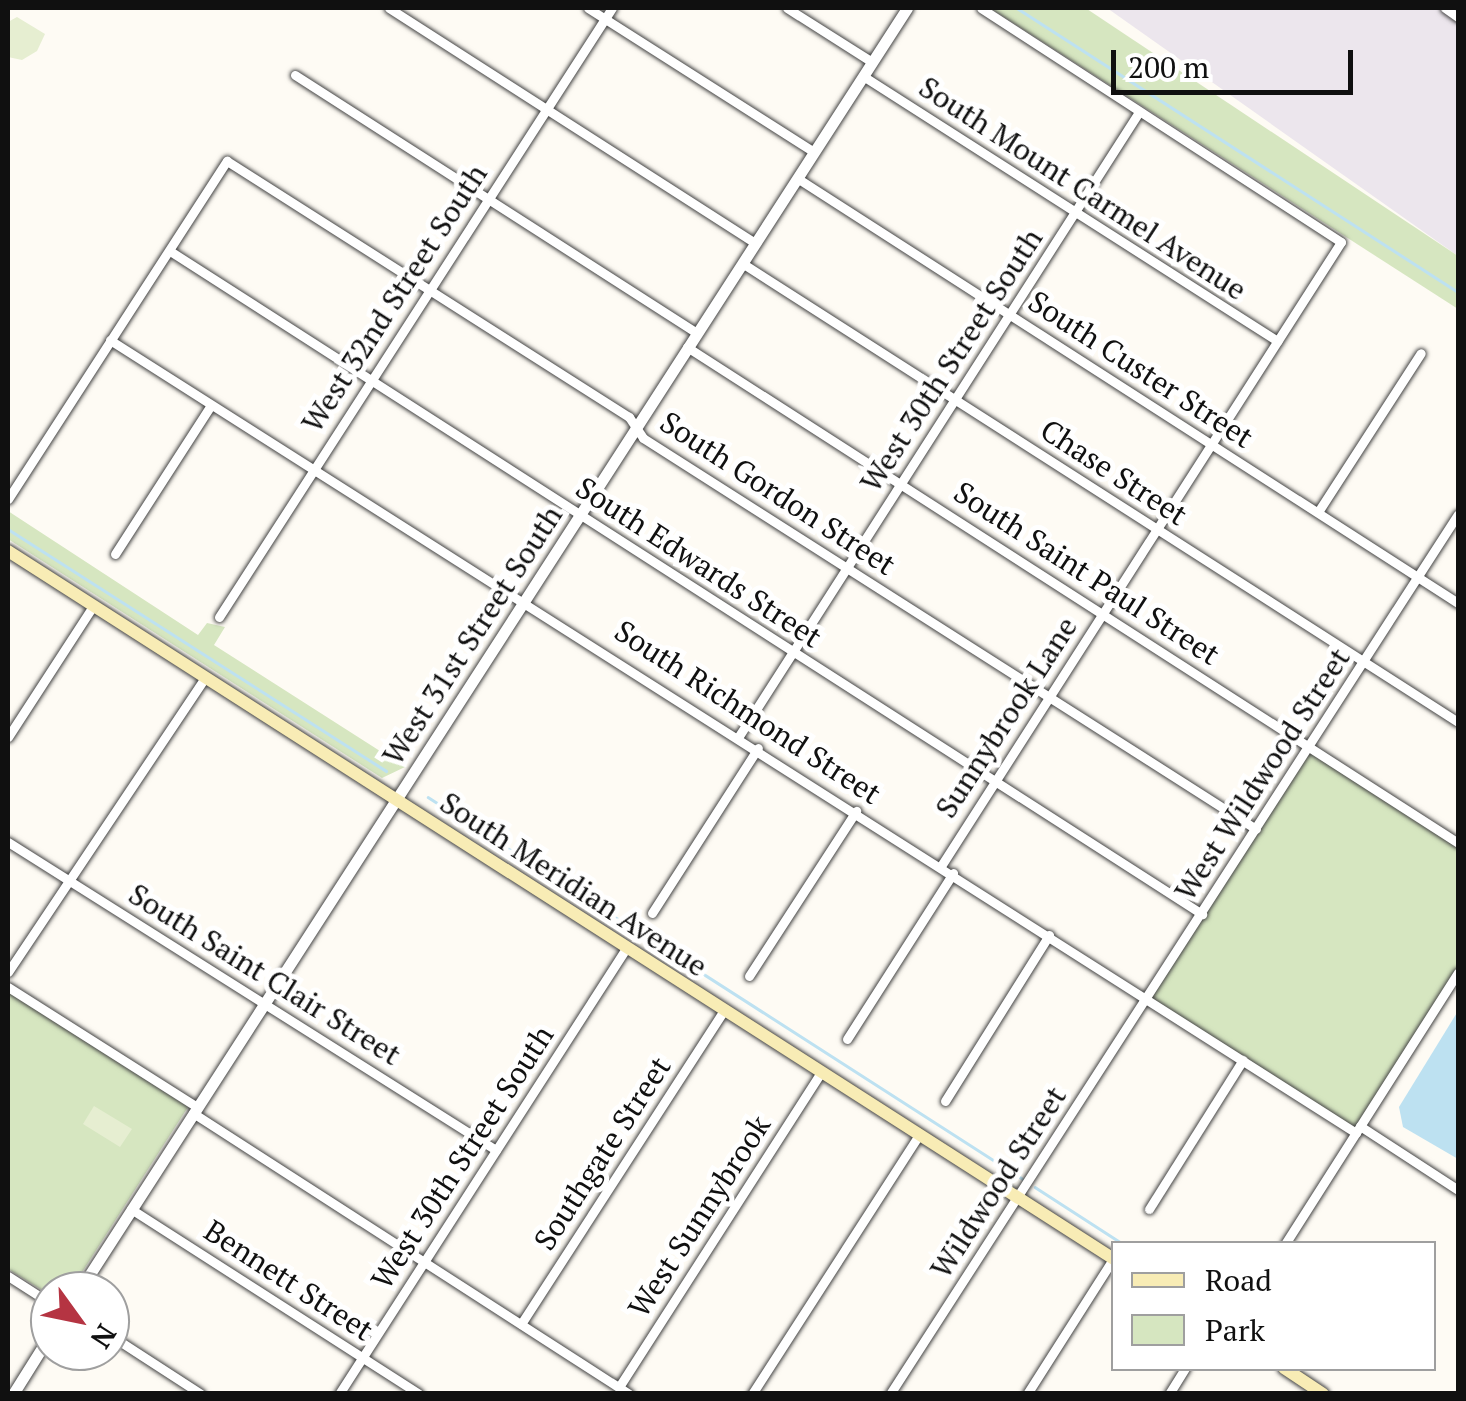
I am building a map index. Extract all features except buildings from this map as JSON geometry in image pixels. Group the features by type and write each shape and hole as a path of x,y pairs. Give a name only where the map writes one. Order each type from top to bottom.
{"main road":[{"name":"South Meridian Avenue","path":"8,552 1111,1258"},
{"path":"1288,1371 1314,1391"}],"street":[{"path":"389,8 755,244"},
{"path":"588,8 814,152"},
{"name":"West 32nd Street South","path":"218,617 612,8"},
{"path":"787,8 872,62"},
{"name":"West 31st Street South","path":"92,1271 907,8"},
{"path":"981,8 1139,112"},
{"path":"1445,8 1458,16"},
{"path":"296,75 697,333"},
{"name":"South Mount Carmel Avenue","path":"863,76 1276,341"},
{"name":"West 30th Street South","path":"740,736 1139,112"},
{"name":"Sunnybrook Lane","path":"941,866 1341,242 1139,112"},
{"name":"South Gordon Street","path":"170,251 228,161 628,417 635,430 847,568 1256,829"},
{"name":"South Custer Street","path":"798,178 1458,602"},
{"path":"8,499 170,251"},
{"name":"South Edwards Street","path":"170,251 1202,914"},
{"name":"Chase Street","path":"742,263 1458,722"},
{"name":"South Richmond Street","path":"110,340 740,736 1243,1060 1458,1190"},
{"name":"South Saint Paul Street","path":"688,347 1458,843"},
{"path":"1318,512 1422,353"},
{"path":"115,554 211,405"},
{"name":"West Wildwood Street","path":"1148,998 1458,514"},
{"path":"8,737 93,606"},
{"path":"8,972 205,678"},
{"path":"652,914 758,748"},
{"path":"749,976 856,811"},
{"name":"South Saint Clair Street","path":"8,842 496,1150"},
{"path":"847,1039 953,874"},
{"path":"945,1101 1050,935"},
{"name":"West 30th Street South","path":"339,1394 627,947"},
{"path":"1286,1241 1458,972"},
{"path":"8,988 629,1394"},
{"name":"Wildwood Street","path":"890,1394 1148,998"},
{"name":"Southgate Street","path":"521,1324 724,1010"},
{"path":"1149,1209 1243,1060"},
{"name":"West Sunnybrook","path":"619,1387 821,1072"},
{"path":"752,1394 919,1134"},
{"name":"Bennett Street","path":"131,1209 419,1394"},
{"path":"1027,1394 1111,1262"},
{"path":"8,1276 30,1291"},
{"path":"130,1348 201,1394"},
{"path":"13,1394 30,1367"},
{"path":"1169,1394 1184,1371"}],"shaded area":[{"path":"1107,8 1458,8 1458,256"}],"green space":[{"path":"990,8 1087,9 1458,256 1458,309"},
{"path":"17,17 45,34 37,51 22,60 8,57 8,22"},
{"path":"8,511 198,635 207,623 225,627 214,645 405,767 382,778 8,539"},
{"path":"1309,746 1458,843 1458,971 1356,1133 1147,998"},
{"path":"8,992 188,1107 83,1271 30,1271 30,1283 8,1269"},
{"path":"94,1106 132,1129 120,1147 83,1124"}],"water":[{"path":"1458,1011 1458,1159 1403,1127 1399,1107"}],"waterway":[{"path":"1017,8 1458,292"},
{"path":"8,529 386,771"},
{"path":"428,797 1023,1179"},
{"path":"1035,1187 1118,1241"}]}
